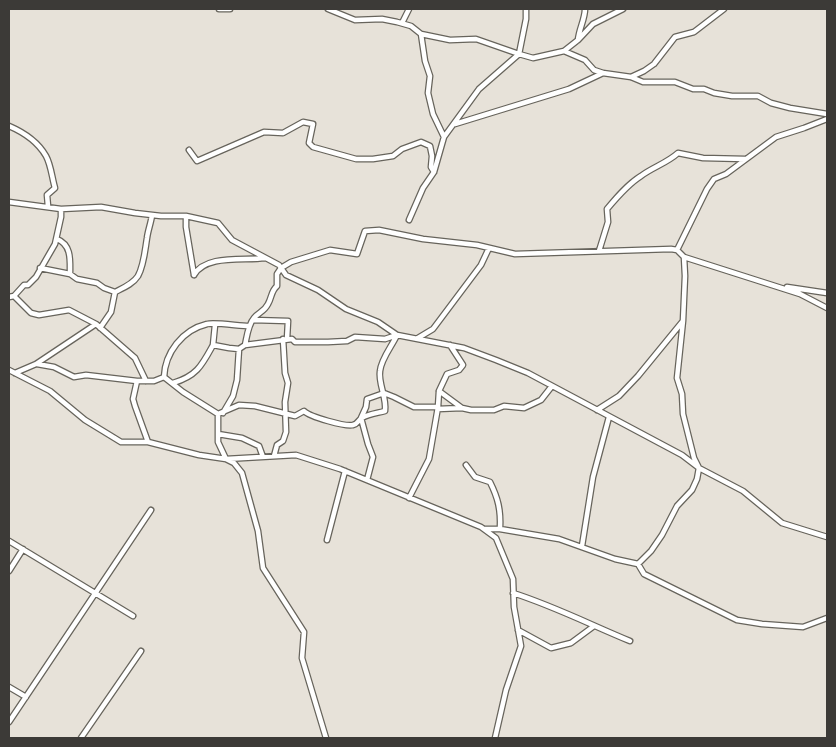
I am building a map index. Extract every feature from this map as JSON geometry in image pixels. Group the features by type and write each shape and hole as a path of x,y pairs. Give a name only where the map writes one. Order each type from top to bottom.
{"street":[{"path":"218,9 230,9"},
{"path":"328,9 355,20 382,19 402,23 411,26 421,34 450,40 476,40 533,58 564,51 593,24 623,9"},
{"path":"402,23 409,9"},
{"path":"409,220 423,188 434,172 444,138 479,90 519,54 526,19 526,9"},
{"path":"578,40 585,15 584,9"},
{"path":"631,77 654,64 675,37 694,32 724,9"},
{"path":"421,34 425,61 430,76 428,93 433,114 444,138"},
{"path":"564,51 585,60 594,70 603,74 631,77 643,82 675,82 693,89 704,89 722,94 758,96 771,103 790,108 827,114"},
{"path":"455,124 569,89 603,74"},
{"path":"678,250 707,189 714,179 726,174 776,136 827,119"},
{"path":"189,150 197,161 264,132 283,133 303,122 313,124 310,143 313,147 356,159 393,156 402,149 421,142 430,146 432,156 431,167 434,172"},
{"path":"9,126 23,132 37,144 47,157 54,188 47,195 48,206"},
{"path":"599,251 608,222 608,209 640,176 670,160 678,153 703,158 745,159"},
{"path":"9,202 61,209 101,207 152,215 186,216 218,223 232,240 279,265 286,274 318,290 346,309 378,322 398,335 464,348 528,374 682,455 699,468 743,490 782,523 827,537"},
{"path":"61,209 57,239 53,249 32,281 28,285 24,285 11,297 39,315 69,310 96,324 135,358 146,381"},
{"path":"40,268 70,274 77,279 97,283 115,292 133,282 138,276 146,251 152,215"},
{"path":"186,216 186,228 194,275 198,269 217,261 266,258"},
{"path":"245,345 249,326 269,303 273,290 277,286 277,274 281,268 291,262 330,250 357,254 365,230 379,230 409,237 477,245 515,254 678,250 684,257 800,294 827,308"},
{"path":"57,239 62,241 68,248 70,274"},
{"path":"418,338 433,329 481,265 489,248"},
{"path":"638,564 662,535 676,506 692,490 699,468 694,458 683,414 682,394 677,378 683,321 684,257"},
{"path":"775,286 827,293"},
{"path":"100,328 111,312 115,292"},
{"path":"253,320 288,321 285,339 285,374 288,382 285,402 286,432 283,441 277,445 274,456"},
{"path":"597,410 619,396 683,321"},
{"path":"164,377 165,365 185,333 209,323 249,326"},
{"path":"15,373 36,364 96,324"},
{"path":"173,383 194,374 202,364 213,345 215,324"},
{"path":"213,345 239,348 245,345 285,339 307,343 347,341 355,337 385,339 398,335"},
{"path":"362,418 385,411 380,372 398,335"},
{"path":"409,498 428,459 438,408 438,391 447,374 459,370 463,365 450,345"},
{"path":"239,348 237,380 233,396 221,414 218,442 226,459 234,463 242,473 258,531 263,568 304,632 302,658 326,738"},
{"path":"36,364 54,366 74,377 86,375 137,381 154,381 164,377"},
{"path":"9,370 50,391 85,420 121,442 148,442 199,455 226,459 296,455 367,480 484,529 496,538 513,579 514,607 521,646 506,690 495,738"},
{"path":"164,377 182,392 221,414"},
{"path":"137,381 134,406 148,442"},
{"path":"221,414 239,405 255,406 295,416 304,411 306,414 319,420 337,422 349,426 356,424 362,418 367,399 384,393 414,407 494,410 504,406 524,408 541,400 552,386"},
{"path":"438,391 462,408"},
{"path":"582,546 593,477 610,417"},
{"path":"362,418 368,444 374,457 367,480"},
{"path":"218,434 242,438 259,446 263,456"},
{"path":"466,465 475,477 490,482 498,497 500,529"},
{"path":"327,540 345,471"},
{"path":"9,722 150,510"},
{"path":"484,529 500,529 560,539 582,546 593,552 638,564 644,574 737,620 803,627 827,618"},
{"path":"9,541 133,616"},
{"path":"9,571 23,549"},
{"path":"513,593 544,602 630,641"},
{"path":"518,630 551,648 571,644 594,626"},
{"path":"82,738 141,651"},
{"path":"9,686 26,697"}]}
